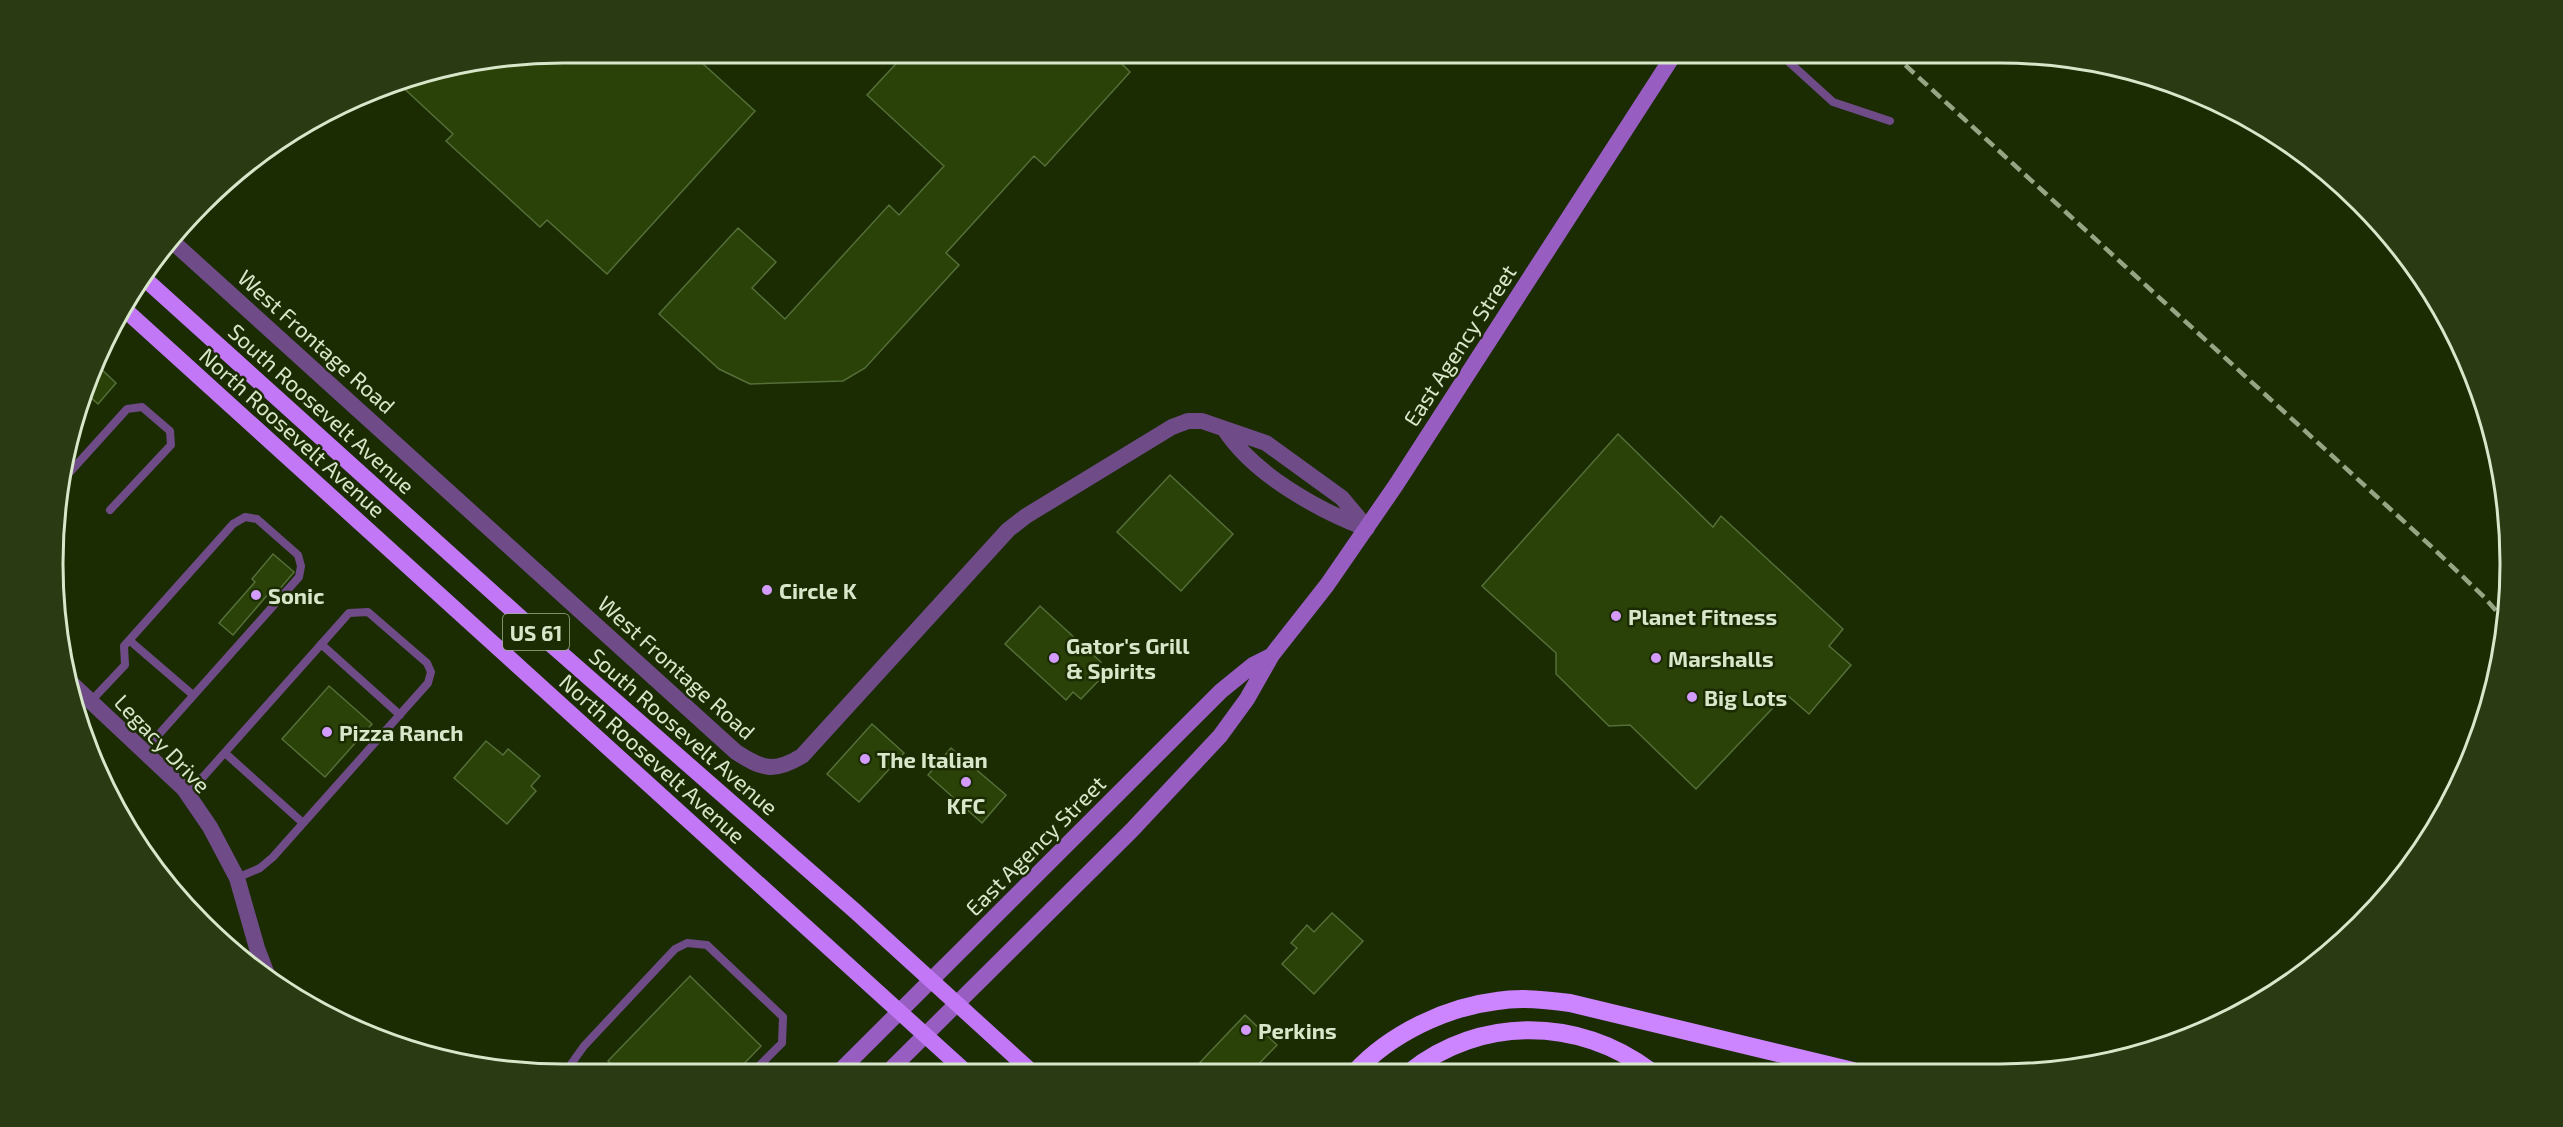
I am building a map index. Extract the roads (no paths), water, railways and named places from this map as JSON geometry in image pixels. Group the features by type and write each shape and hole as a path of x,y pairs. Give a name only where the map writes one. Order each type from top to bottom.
{"highway":[{"name":"South Roosevelt Avenue","path":"149,282 513,611 932,980 1023,1064"},
{"name":"North Roosevelt Avenue","path":"130,314 957,1064"},
{"path":"1365,1064 1391,1042 1423,1024 1466,1007 1498,1000 1537,999 1570,1003 1824,1064"},
{"path":"1419,1064 1453,1046 1487,1035 1520,1029 1553,1031 1589,1038 1617,1049 1640,1064"}],"main road":[{"name":"East Agency Street","path":"896,1064 1132,830 1204,755 1247,699 1272,656 1327,585 1367,528 1668,63"},
{"name":"East Agency Street","path":"847,1064 1221,691 1253,666 1272,656"}],"street":[{"name":"West Frontage Road","path":"177,246 736,752 757,765 768,768 788,765 802,756 994,544 1026,516 1172,427 1188,421 1202,421 1266,443 1342,498 1367,528"},
{"path":"1226,430 1236,446 1249,459 1315,506 1367,528"},
{"name":"Legacy Drive","path":"79,690 184,789 210,827 237,878 263,964"}],"lane":[{"path":"1791,63 1833,102 1890,121"},
{"path":"72,469 127,410 142,407 170,431 171,445 110,510"},
{"path":"91,701 125,665 124,646 233,524 245,517 257,519 298,555 302,566 299,577 144,751"},
{"path":"184,789 203,777 349,613 368,612 428,663 431,672 428,683 400,715 260,868 237,878"},
{"path":"129,640 193,695"},
{"path":"321,644 400,715"},
{"path":"225,753 303,823"},
{"path":"573,1064 585,1046 675,949 687,943 707,945 783,1017 782,1043 761,1064"}],"railway":[{"path":"1903,63 2434,549 2498,612"}],"place":[{"name":"Circle K","path":"767,590"},
{"name":"Sonic","path":"256,595"},
{"name":"Planet Fitness","path":"1616,616"},
{"name":"Gator's Grill & Spirits","path":"1054,658"},
{"name":"Marshalls","path":"1656,658"},
{"name":"Big Lots","path":"1692,697"},
{"name":"Pizza Ranch","path":"327,732"},
{"name":"The Italian","path":"865,759"},
{"name":"KFC","path":"966,782"},
{"name":"Perkins","path":"1246,1030"}]}
